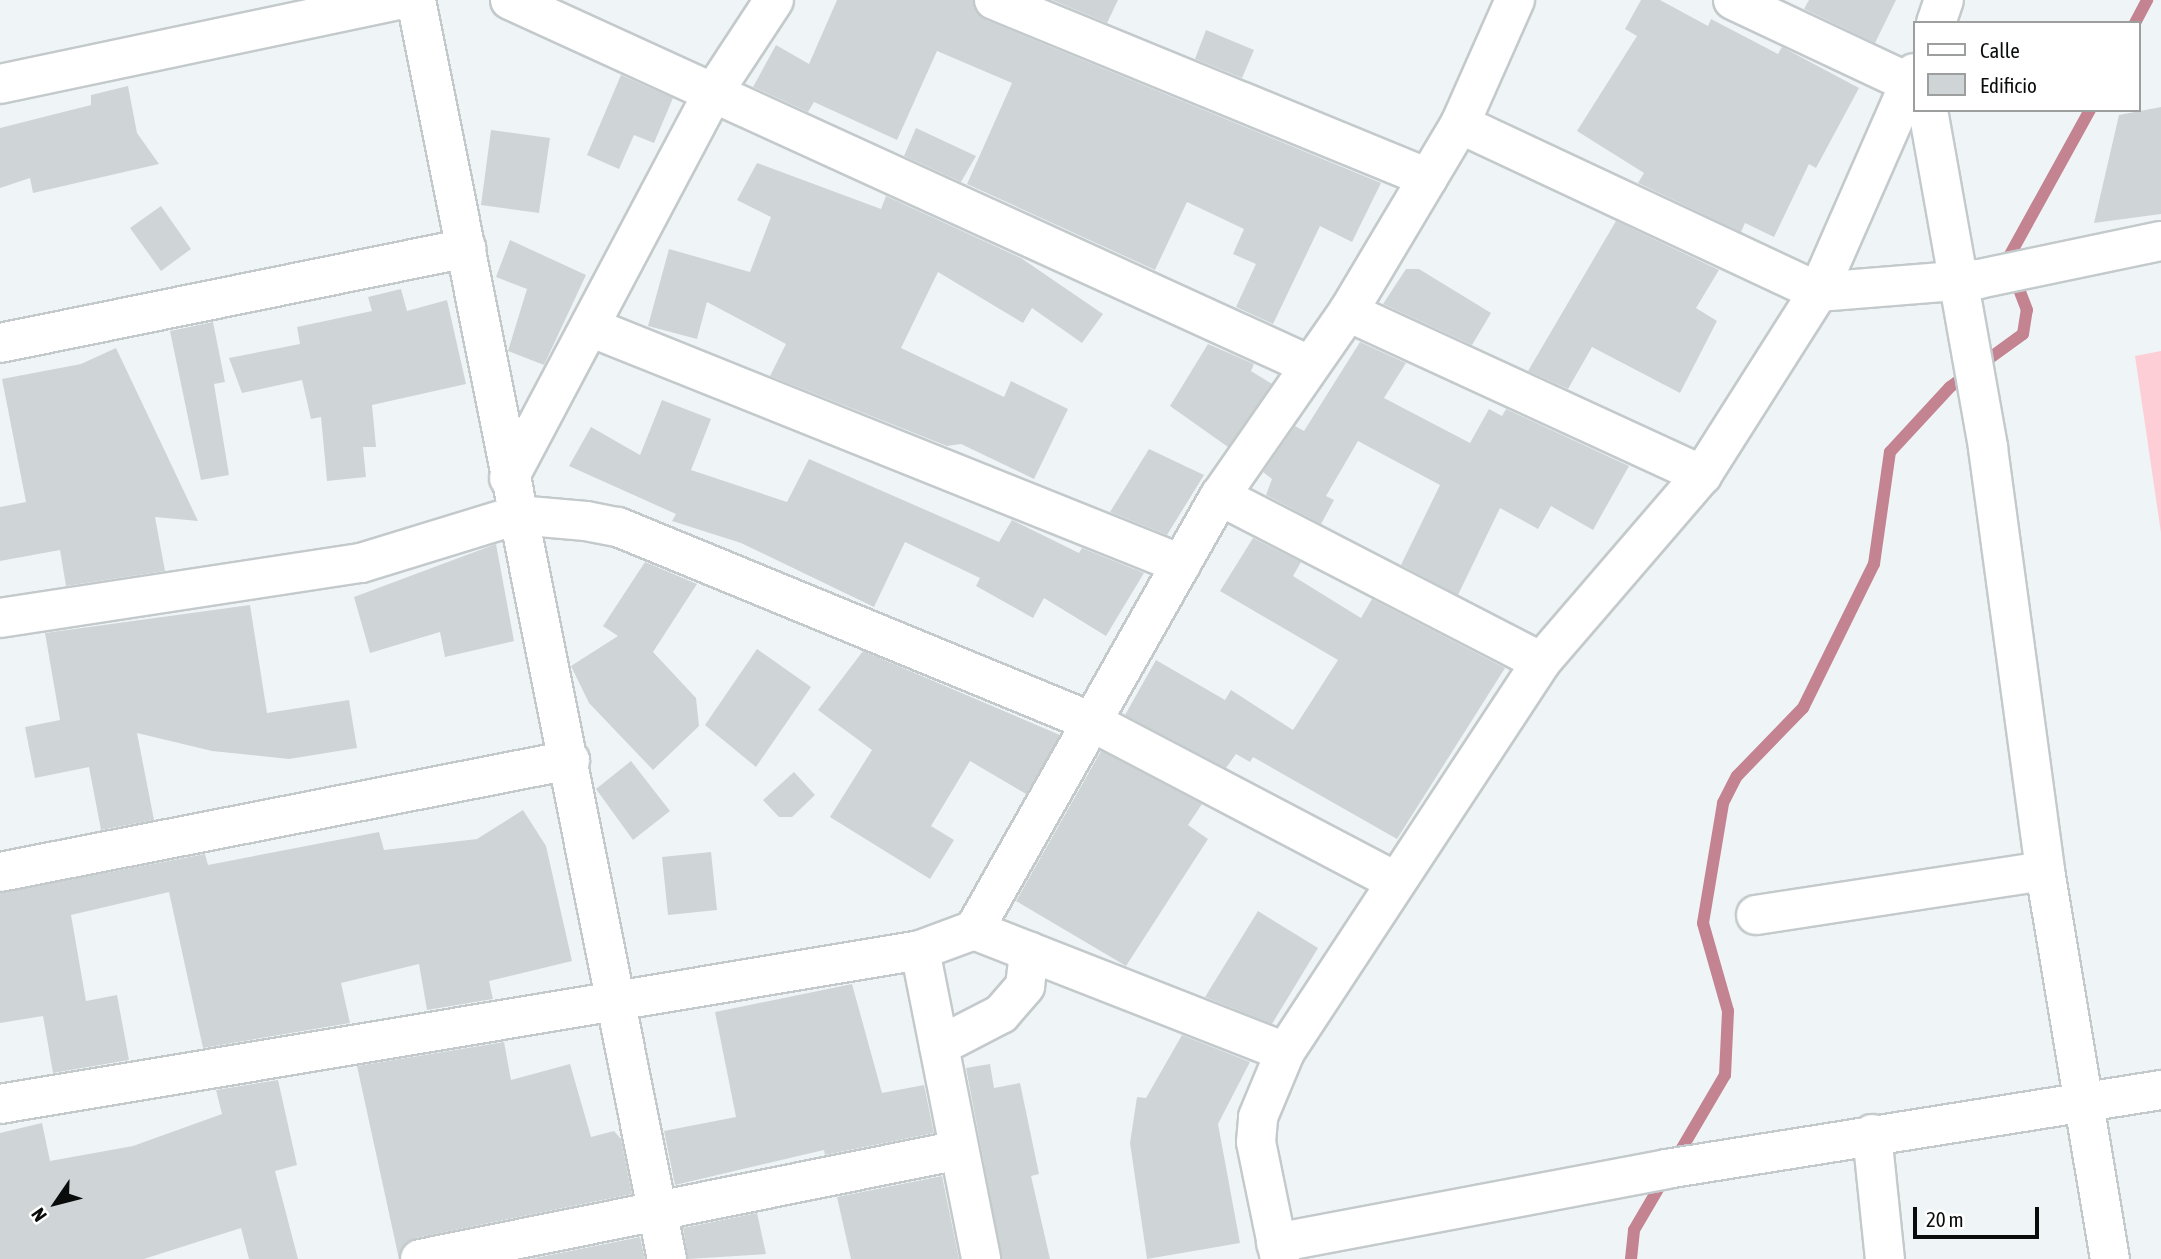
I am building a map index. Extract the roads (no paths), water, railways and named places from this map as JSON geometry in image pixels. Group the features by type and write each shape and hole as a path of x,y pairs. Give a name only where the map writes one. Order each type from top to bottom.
{"street":[{"path":"0,84 399,0"},
{"path":"416,0 467,248 509,478 618,996 655,1208 667,1259"},
{"path":"510,0 1309,365"},
{"path":"509,478 713,93 774,0"},
{"path":"994,0 1428,178"},
{"path":"0,1104 618,996 920,950 974,930 1220,496 1348,312 1460,124 1515,0"},
{"path":"1733,0 1912,86"},
{"path":"1937,21 1944,0"},
{"path":"1912,96 1818,292 1702,475 1541,662 1285,1052 1258,1117 1256,1142 1278,1251 1872,1134 2087,1104 2161,1090"},
{"path":"1921,112 1987,448 2045,871 2087,1104 2110,1259"},
{"path":"1460,124 1818,292 1953,279 2161,241"},
{"path":"0,343 467,248"},
{"path":"1348,312 1702,475"},
{"path":"590,327 1181,564"},
{"path":"1220,496 1541,662"},
{"path":"0,618 361,563 517,516 618,527 1092,722 1395,881"},
{"path":"0,872 570,760"},
{"path":"1756,915 2045,871"},
{"path":"974,930 1285,1052"},
{"path":"920,950 981,1259"},
{"path":"939,1046 967,1037 1001,1014 1025,986 1030,951"},
{"path":"1872,1134 1885,1259"},
{"path":"421,1259 655,1208 959,1150"}],"waterway":[{"path":"2136,21 2147,0"},
{"path":"2006,262 2089,112"},
{"path":"1631,1259 1634,1230 1725,1075 1728,1011 1703,923 1723,803 1737,776 1803,708 1874,564 1890,452 1950,387 2023,334 2027,310 2018,286"}]}
